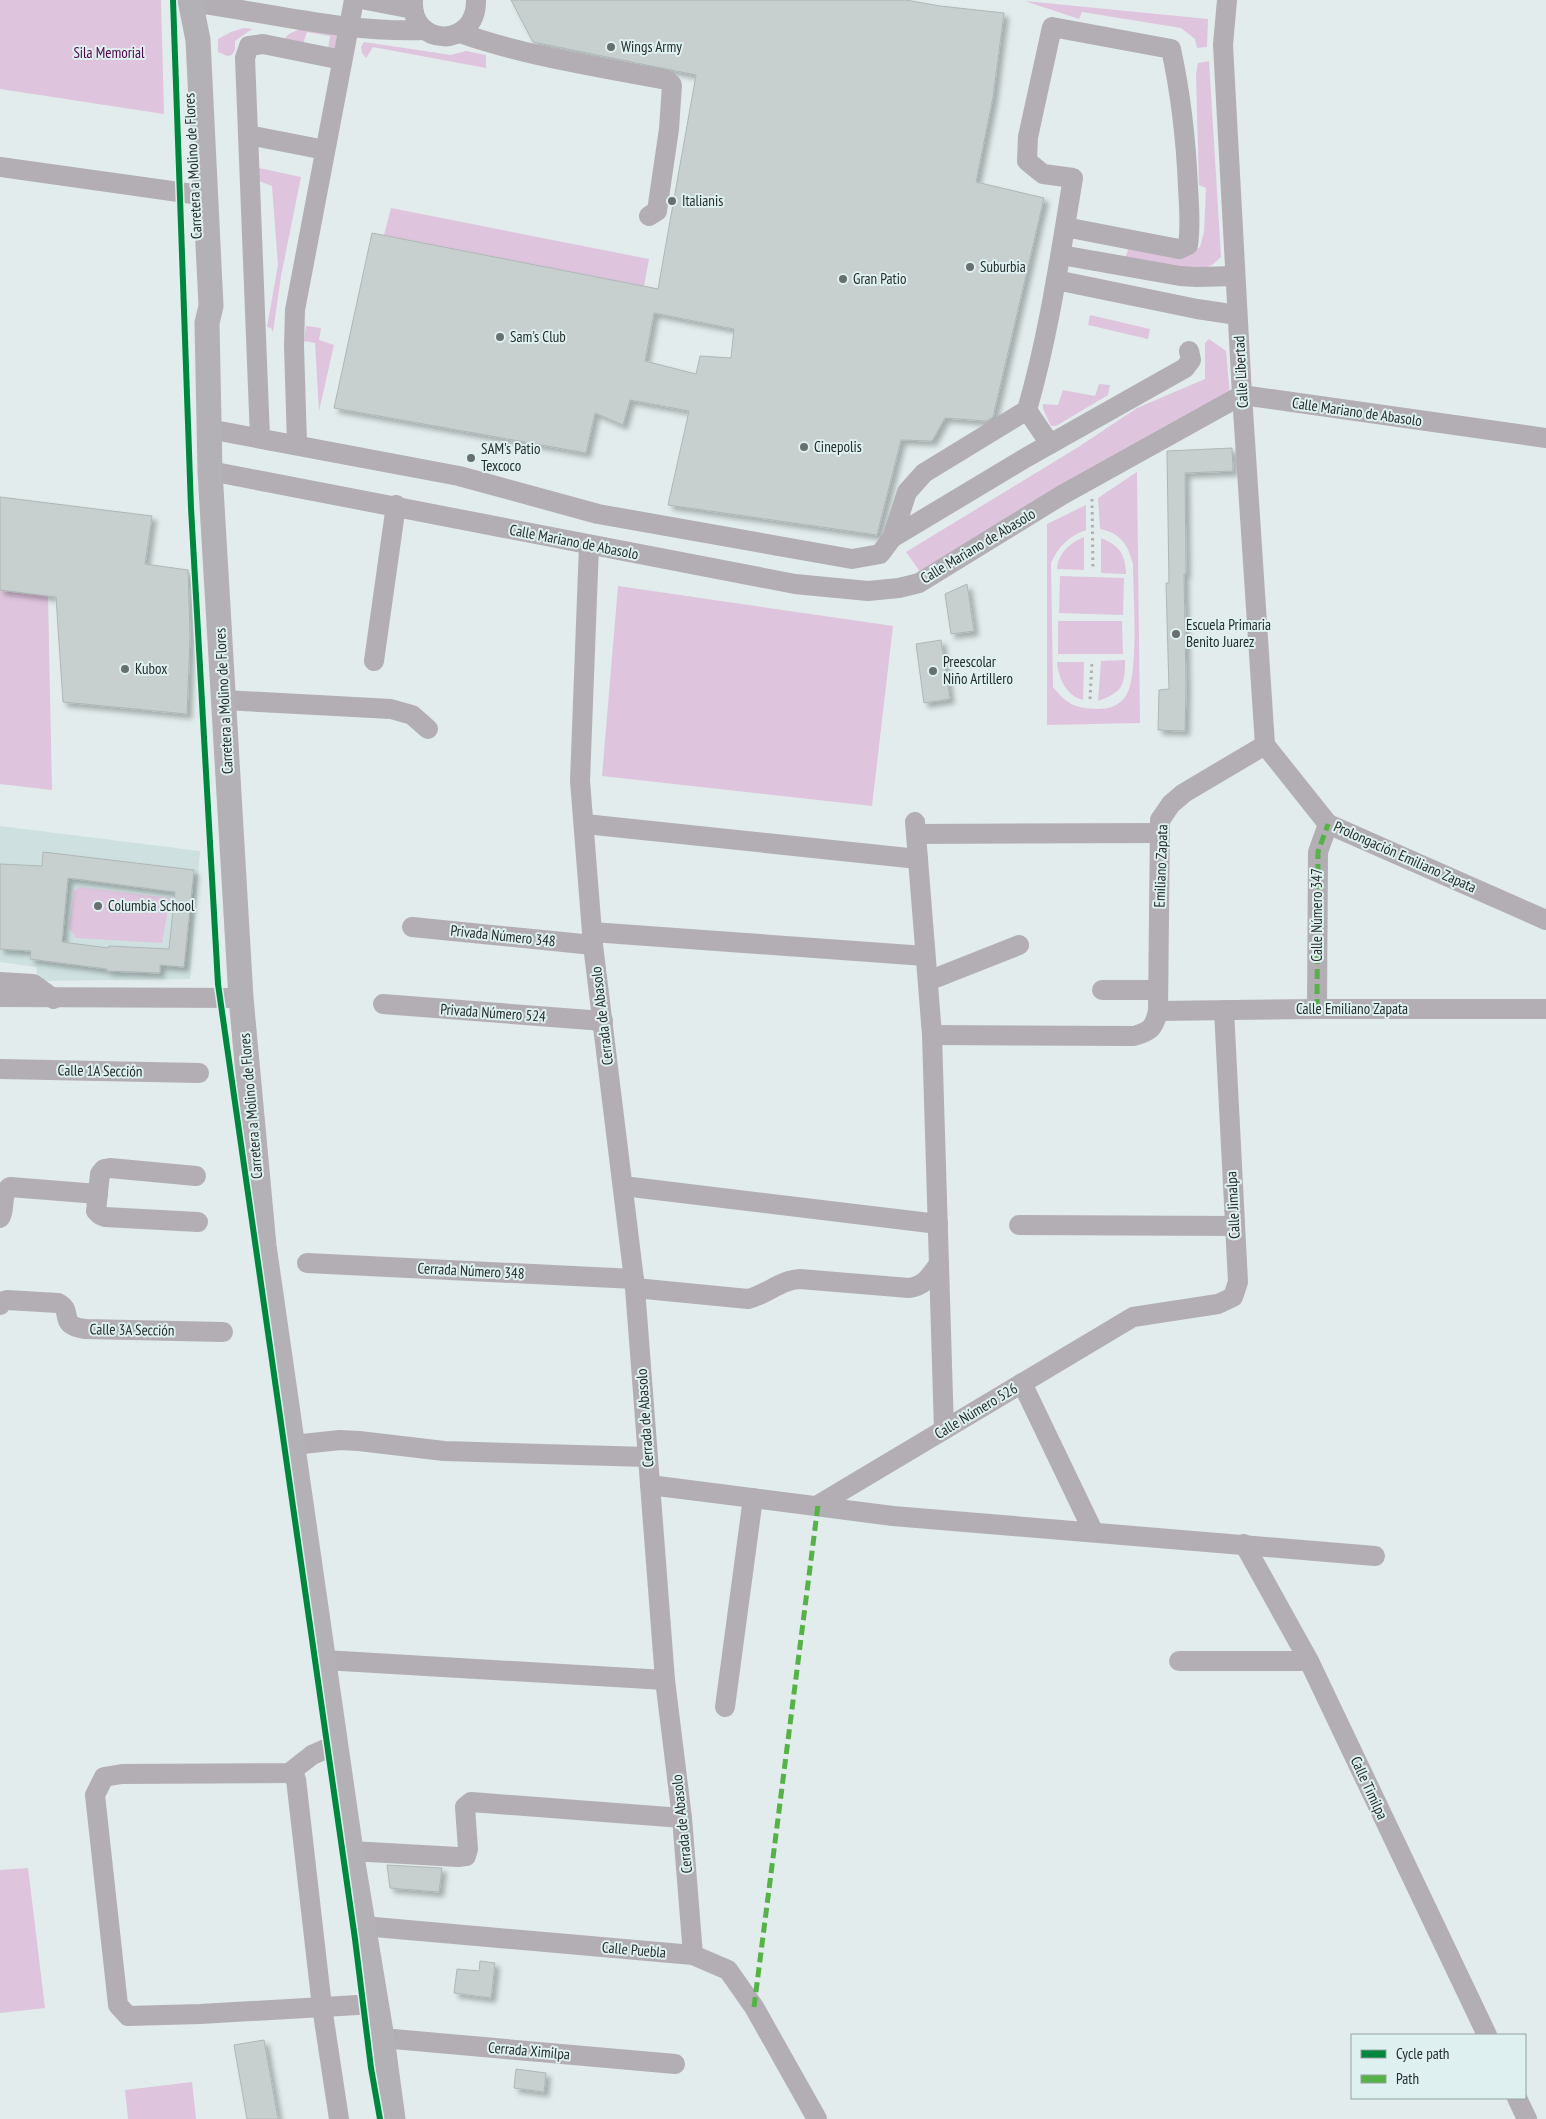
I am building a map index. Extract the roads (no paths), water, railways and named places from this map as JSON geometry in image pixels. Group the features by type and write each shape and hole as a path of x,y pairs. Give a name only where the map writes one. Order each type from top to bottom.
{"main road":[{"name":"Carretera a Molino de Flores","path":"197,2 211,306 207,323 210,471 241,998 264,1246 351,1851 382,2038 393,2119"},
{"name":"Carretera a Molino de Flores","path":"197,2 188,41 193,194 201,306 207,323"}],"street":[{"path":"297,444 294,346 295,310 354,0"},
{"path":"366,0 413,4 416,21 425,30 436,36 448,37 460,33 470,25 475,14 476,0"},
{"name":"Calle Libertad","path":"1227,0 1223,45 1242,395 1265,745"},
{"path":"197,2 349,26 397,31 425,30"},
{"path":"1050,444 1028,410 1061,255 1065,227 1073,178 1043,174 1027,162 1028,137 1052,27 1171,49 1178,81 1187,148 1191,226 1188,245 1179,249 1065,227"},
{"path":"460,33 534,54 667,80 672,85 669,129 657,211 649,216"},
{"path":"260,438 245,58 249,46 263,44 342,60"},
{"path":"248,135 325,150"},
{"path":"0,168 193,194"},
{"path":"1061,255 1180,276 1235,276"},
{"path":"1056,280 1197,309 1238,314"},
{"path":"892,538 1050,444 1185,368 1191,360 1190,351"},
{"name":"Calle Mariano de Abasolo","path":"210,471 396,505 589,546 795,584 868,591 919,583 1062,495 1242,395 1546,438"},
{"path":"209,429 297,444 459,476 598,514 852,559 880,554 892,538 907,492 924,473 1028,410"},
{"path":"374,661 396,505"},
{"name":"Cerrada de Abasolo","path":"589,546 580,781 593,938 635,1283 666,1680 682,1818 693,1955"},
{"path":"224,700 391,710 412,715 428,729"},
{"name":"Prolongación Emiliano Zapata","path":"1265,745 1328,824 1546,920"},
{"name":"Emiliano Zapata","path":"1158,1012 1160,820 1171,804 1184,793 1265,745"},
{"path":"585,824 918,859"},
{"name":"Calle Número 347","path":"1317,1009 1318,852 1328,824"},
{"path":"944,1430 932,1036 916,828 1160,833"},
{"name":"Privada Número 348","path":"412,927 925,956"},
{"path":"928,981 1019,945"},
{"path":"0,982 33,984 54,999"},
{"path":"1102,990 1158,990"},
{"path":"0,997 54,999 241,998"},
{"name":"Privada Número 524","path":"383,1004 603,1021"},
{"name":"Calle Emiliano Zapata","path":"1158,1012 1317,1009 1546,1009"},
{"name":"Calle Jimalpa","path":"1133,1317 1218,1304 1233,1297 1238,1282 1224,1010"},
{"path":"932,1036 1134,1036 1146,1033 1154,1025 1158,1012"},
{"name":"Calle 1A Sección","path":"0,1069 200,1073"},
{"path":"196,1176 110,1168 104,1170 100,1174 96,1211 100,1216 198,1222"},
{"path":"623,1186 938,1224"},
{"path":"0,1218 4,1212 5,1194 10,1187 98,1194"},
{"path":"1019,1225 1234,1226"},
{"name":"Cerrada Número 348","path":"307,1263 635,1283 748,1299 759,1296 788,1280 800,1279 909,1288 918,1287 925,1282 939,1264"},
{"name":"Calle 3A Sección","path":"0,1305 7,1300 58,1303 64,1308 68,1324 73,1328 85,1330 223,1332"},
{"name":"Calle Número 526","path":"818,1505 1133,1317"},
{"path":"1022,1383 1093,1531"},
{"path":"293,1446 340,1440 444,1451 648,1457"},
{"name":"Cerrada de Abasolo","path":"650,1485 893,1516 1093,1531 1375,1556"},
{"path":"725,1707 753,1498"},
{"name":"Calle Timilpa","path":"1244,1544 1309,1660 1487,2034"},
{"path":"324,1660 666,1680"},
{"path":"1179,1661 1309,1660"},
{"path":"336,1744 312,1756 289,1773 122,1774 104,1777 95,1794 118,2005 128,2016 375,2004"},
{"path":"289,1773 296,1779 322,2007 339,2119"},
{"path":"351,1851 466,1856 468,1849 464,1807 471,1802 682,1818"},
{"name":"Calle Puebla","path":"363,1926 693,1955 728,1970 754,2007 817,2119"},
{"name":"Cerrada Ximilpa","path":"382,2038 675,2064"},
{"path":"1517,2099 1527,2119"}],"place":[{"name":"Wings Army","path":"611,47"},
{"name":"Italianis","path":"672,201"},
{"name":"Suburbia","path":"970,267"},
{"name":"Gran Patio","path":"843,279"},
{"name":"Sam's Club","path":"500,337"},
{"name":"Cinepolis","path":"804,447"},
{"name":"SAM's Patio Texcoco","path":"471,458"},
{"name":"Escuela Primaria Benito Juarez","path":"1176,634"},
{"name":"Kubox","path":"125,669"},
{"name":"Preescolar Niño Artillero","path":"933,671"},
{"name":"Columbia School","path":"98,906"}],"park label":[{"name":"Sila Memorial","path":"109,53"}]}
